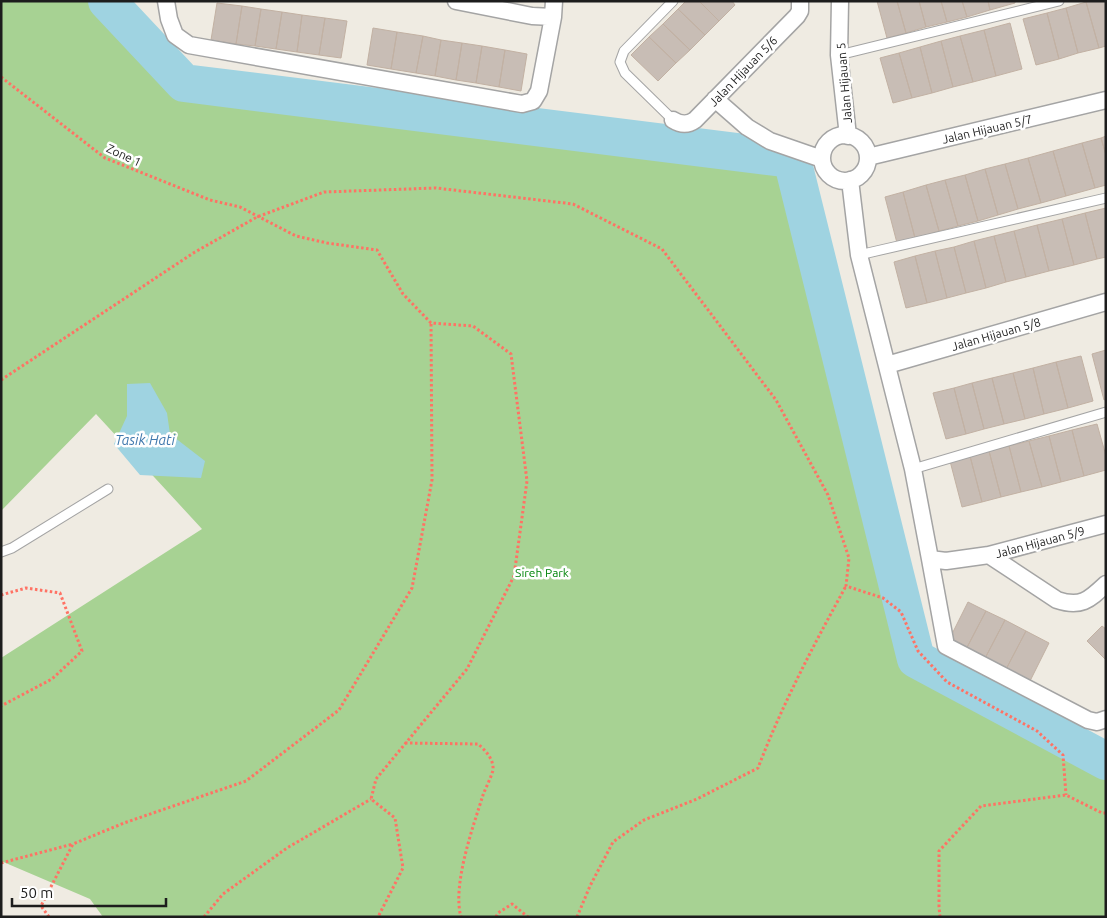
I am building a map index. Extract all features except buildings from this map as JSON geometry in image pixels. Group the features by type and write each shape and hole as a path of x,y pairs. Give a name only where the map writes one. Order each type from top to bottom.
{"street":[{"path":"166,1 169,19 175,35 189,45 522,104 533,101 540,91 553,9 532,16 456,1"},
{"name":"Jalan Hijauan 5/6","path":"673,120 678,123 690,123 715,100 797,16 800,11 800,1"},
{"name":"Jalan Hijauan 5","path":"840,1 839,55 848,136"},
{"path":"715,100 748,127 770,141 822,159"},
{"name":"Jalan Hijauan 5/7","path":"868,157 1106,100"},
{"path":"840,136 848,136 862,143 868,157 867,165 863,172 850,180 834,178 824,167 823,151 827,144 840,136"},
{"path":"850,180 858,255 913,469 946,646 1088,720 1097,722 1106,719"},
{"name":"Jalan Hijauan 5/8","path":"887,365 1106,302"},
{"name":"Jalan Hijauan 5/9","path":"989,555 1106,524"},
{"path":"930,559 956,560 989,555"},
{"name":"Jalan Hijauan 5/9","path":"989,555 1057,600 1069,604 1082,603 1106,584"}],"lane":[{"path":"673,1 624,51 620,62 625,73 673,120"},
{"path":"839,55 1059,1"},
{"path":"858,255 1106,198"},
{"path":"913,469 1106,412"},
{"path":"1,552 12,548 108,489"}],"path":[{"name":"Zone 1","path":"1,77 105,158 210,200 240,207 296,236 327,243 377,250 403,294 431,323"},
{"path":"1,380 195,252 257,217 324,192 436,188 573,204 662,249 781,408 828,495 849,558 846,586 810,652 773,728 758,768 697,799 644,820 613,842 590,886 577,917"},
{"path":"1,864 73,844 124,823 246,781 339,710 412,588 432,480 431,323 473,326 510,354 528,481 514,576 467,669 376,779 372,800 288,848 223,894 204,917"},
{"path":"846,586 883,598 901,612 918,651 947,682 1037,731 1063,755 1066,795"},
{"path":"1,596 26,588 60,593 82,652 52,679 1,706"},
{"path":"405,743 478,744 487,751 493,768 474,824 460,881 459,908 461,917"},
{"path":"940,917 939,851 981,806 1066,795 1102,813 1106,813"},
{"path":"372,800 395,818 403,868 378,917"},
{"path":"49,917 41,906 73,844"},
{"path":"496,917 498,913 512,904 528,917"}],"green space":[{"name":"Sireh Park","path":"1,1 107,1 184,83 792,159 916,659 1106,761 1106,917 103,917 90,899 1,861 1,658 202,529 96,414 1,511"}],"water":[{"name":"Tasik Hati","path":"150,383 167,413 170,434 205,461 201,478 140,475 114,444 127,416 127,384"}],"waterway":[{"path":"107,1 184,83 792,159 916,659 1106,761"}]}
